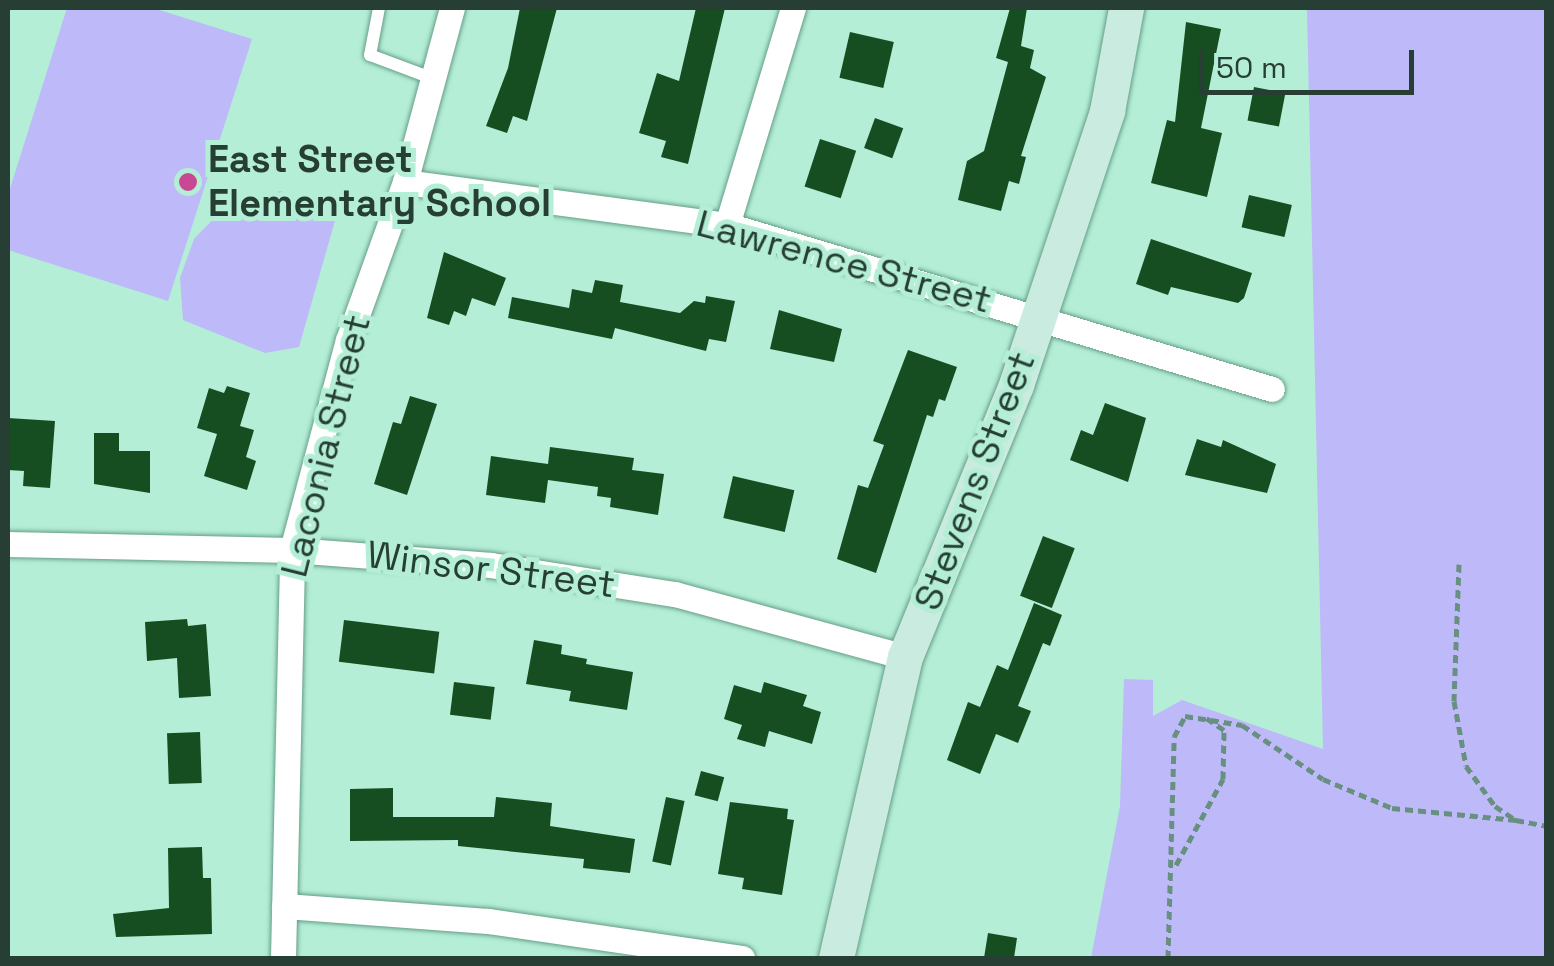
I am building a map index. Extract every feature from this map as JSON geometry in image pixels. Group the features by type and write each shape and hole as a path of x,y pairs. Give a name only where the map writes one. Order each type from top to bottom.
{"street":[{"name":"Laconia Street","path":"283,958 292,550 348,340 405,182 452,8"},
{"path":"726,225 793,8"},
{"name":"Stevens Street","path":"836,958 904,658 1039,314 1107,112 1126,8"},
{"name":"Lawrence Street","path":"405,182 726,225 1039,314 1272,389"},
{"name":"Winsor Street","path":"8,544 292,550 491,565 676,594 904,658"},
{"path":"284,906 488,921 742,958"}],"lane":[{"path":"379,8 370,55 434,79"}],"path":[{"path":"1459,564 1454,702 1466,766 1478,788 1516,820"},
{"path":"1173,870 1223,780 1224,730 1196,713"},
{"path":"1168,958 1174,737 1178,722 1196,713 1242,725 1365,799 1392,808 1546,826"}],"shaded area":[{"path":"67,8 153,8 252,39 168,301 8,250 8,195"},
{"path":"1307,8 1546,8 1546,958 1091,958 1120,806 1124,679 1153,680 1153,716 1182,700 1323,749"},
{"path":"280,191 338,210 299,347 265,353 183,320 180,278 194,239 223,209"}],"building":[{"path":"520,8 557,8 527,121 513,116 507,133 486,126 508,68"},
{"path":"696,8 725,8 688,164 661,157 666,141 639,133 657,73 679,81"},
{"path":"1010,8 1027,8 1021,46 1034,50 1030,68 1046,77 1021,156 1026,157 1019,184 1009,181 1001,211 958,200 967,161 984,151 1008,62 996,58"},
{"path":"1186,22 1221,29 1201,128 1222,133 1207,197 1151,183 1167,120 1175,122"},
{"path":"850,32 894,42 883,88 839,78"},
{"path":"1254,87 1285,93 1279,126 1248,120"},
{"path":"875,118 903,128 892,158 864,148"},
{"path":"820,139 856,151 841,198 805,187"},
{"path":"1249,195 1292,205 1284,237 1242,227"},
{"path":"1151,239 1252,273 1244,298 1238,303 1171,287 1168,295 1136,284"},
{"path":"444,252 506,278 495,306 472,298 466,316 454,311 449,325 427,318"},
{"path":"595,280 623,285 620,302 680,313 694,301 705,303 706,296 735,301 726,342 709,339 706,351 615,328 612,339 508,318 512,297 569,308 572,289 592,293"},
{"path":"779,310 842,329 834,362 770,349"},
{"path":"908,350 957,367 945,401 939,399 933,417 927,415 876,573 837,559 858,485 868,488 884,445 873,441"},
{"path":"227,386 250,393 240,426 254,430 246,457 256,461 247,490 204,476 217,434 197,428 209,388 224,393"},
{"path":"410,396 437,404 407,495 374,484 393,422 401,424"},
{"path":"1105,403 1146,418 1128,482 1070,460 1081,430 1093,435"},
{"path":"8,418 55,421 50,488 23,486 24,471 8,470"},
{"path":"94,433 119,433 119,451 150,451 150,493 94,484"},
{"path":"1197,439 1221,447 1223,440 1276,464 1267,493 1185,475"},
{"path":"550,447 634,458 632,470 664,474 658,515 610,507 611,498 597,496 598,487 548,480 545,503 486,495 491,456 548,464"},
{"path":"733,476 794,490 785,532 723,518"},
{"path":"1043,536 1075,548 1052,608 1020,596"},
{"path":"1034,603 1062,615 1050,646 1043,643 1018,706 1031,711 1018,743 996,734 980,774 947,760 968,702 980,707 997,665 1008,670"},
{"path":"187,619 188,626 206,624 211,696 179,698 177,658 147,661 145,622"},
{"path":"344,620 439,632 434,673 339,662"},
{"path":"534,640 562,645 561,654 587,659 586,664 633,672 627,710 569,701 571,691 526,684"},
{"path":"454,682 495,687 491,720 450,715"},
{"path":"764,682 807,695 803,706 821,712 812,744 769,731 765,747 737,739 742,725 724,719 734,685 761,693"},
{"path":"200,732 202,783 169,784 167,733"},
{"path":"701,771 724,777 718,801 695,795"},
{"path":"393,788 393,817 494,817 496,797 552,803 550,826 635,839 630,873 583,868 584,859 458,846 458,840 350,841 350,789"},
{"path":"666,797 685,801 671,866 652,862"},
{"path":"730,802 788,809 787,819 794,820 782,895 742,889 744,878 718,874"},
{"path":"202,847 203,878 211,878 212,934 116,937 113,914 169,908 168,848"},
{"path":"988,933 1017,938 1014,958 984,958"}],"place":[{"name":"East Street Elementary School","path":"188,182"}]}
